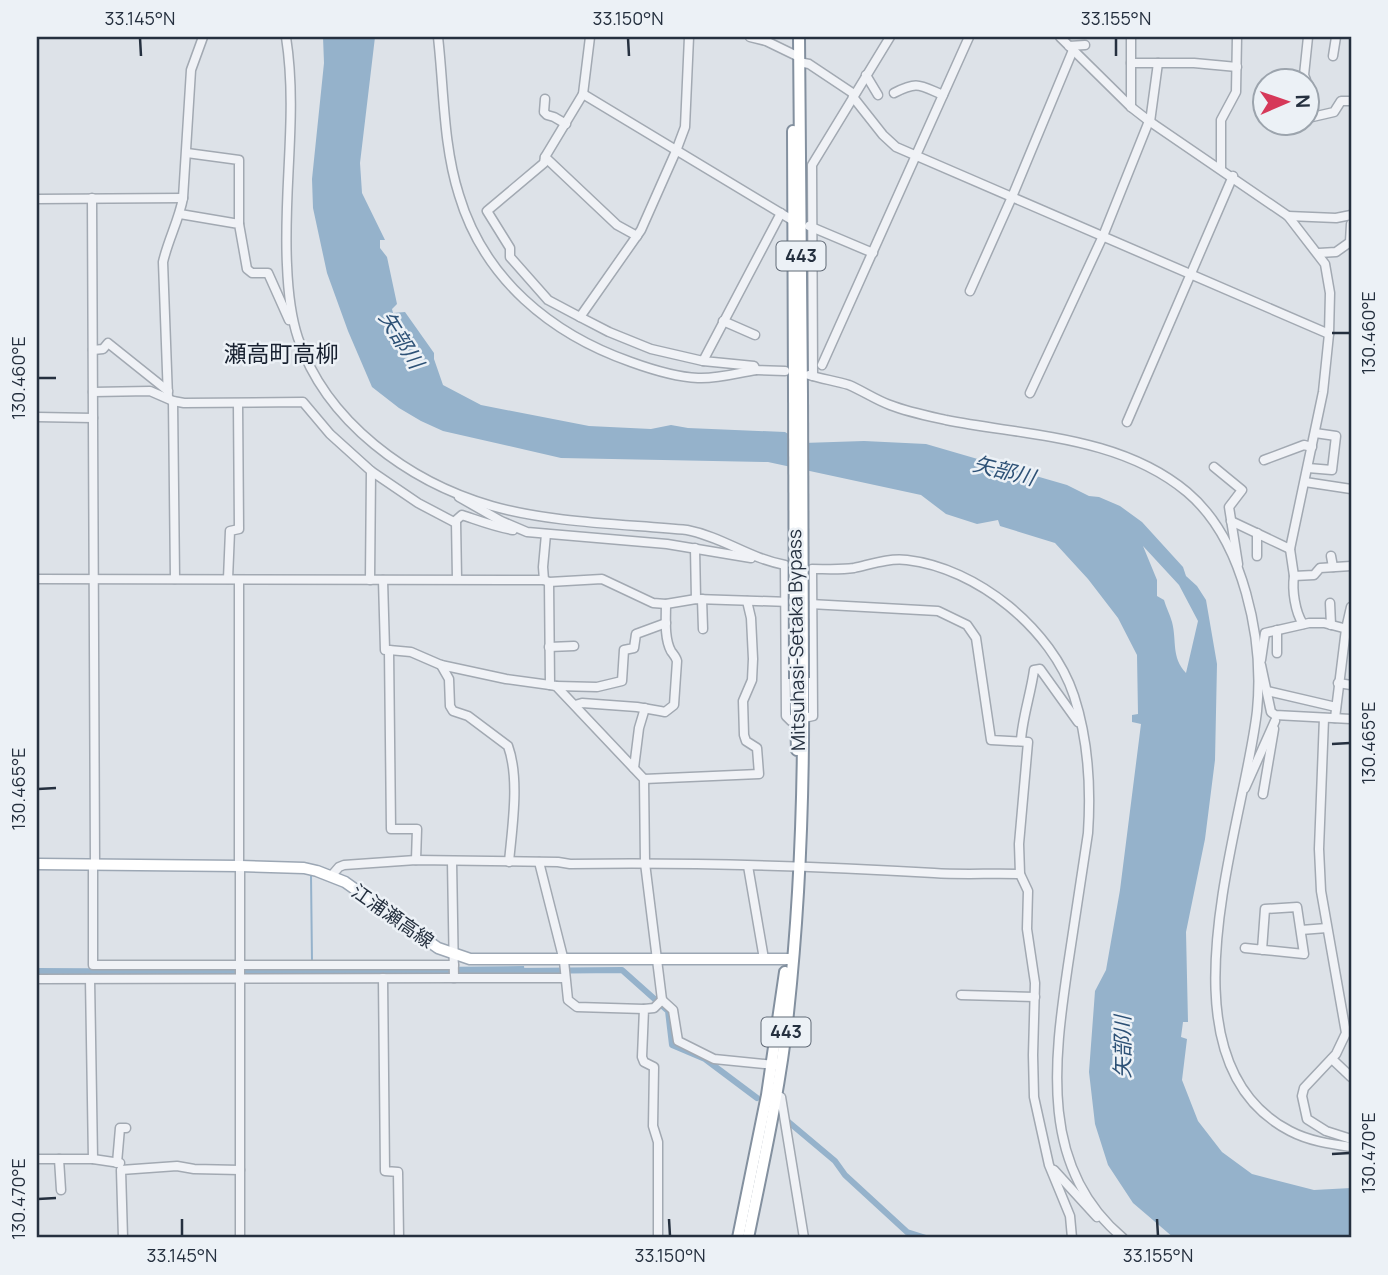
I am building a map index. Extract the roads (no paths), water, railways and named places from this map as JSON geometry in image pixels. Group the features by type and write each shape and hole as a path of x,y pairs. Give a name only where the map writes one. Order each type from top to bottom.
{"highway":[{"name":"Mitsuhasi-Setaka Bypass","path":"793,37 797,58"},
{"name":"Mitsuhasi-Setaka Bypass","path":"738,1238 776,1065 790,958 797,867 798,394 802,224 797,58 799,37"},
{"name":"Mitsuhasi-Setaka Bypass","path":"748,1238 776,1095 776,1065"}],"main road":[{"name":"江浦瀬高線","path":"37,864 304,868 332,875 438,948 454,968 488,961 790,958"}],"street":[{"path":"175,579 163,262 167,243 184,198 191,70 203,37"},
{"path":"286,37 291,75 292,117 286,240 293,324 316,377 343,413 401,464 454,493 492,506 547,516 705,533 761,560"},
{"path":"438,37 452,164 459,195 480,244 516,294 539,314 574,337 639,365 680,376 701,378 757,370 785,371"},
{"path":"590,37 583,94 544,163 487,211 510,248 510,257 548,300 609,332 652,349 703,361 754,366 757,370"},
{"path":"580,317 637,236 676,151 685,127 689,37"},
{"path":"750,37 809,64 853,95 889,142 1329,334"},
{"path":"890,37 812,166 802,224 811,376 848,385 890,405 946,420 1052,436 1130,460 1170,480 1195,500 1224,541 1238,570"},
{"path":"822,365 969,37"},
{"path":"1060,37 1131,107 1150,122 1288,216 1325,264 1330,293 1323,392 1290,549 1298,617 1303,624"},
{"path":"1131,37 1131,107"},
{"path":"1221,168 1221,120 1236,92 1237,37"},
{"path":"1305,66 1308,37"},
{"path":"1333,57 1336,37"},
{"path":"1071,48 1085,45"},
{"path":"970,291 1012,197 1071,48"},
{"path":"1131,63 1194,62 1237,67"},
{"path":"1030,393 1103,236 1150,122 1158,63"},
{"path":"866,75 878,95"},
{"path":"894,93 910,85 917,85 943,95"},
{"path":"583,94 781,213 873,253"},
{"path":"545,99 544,112 547,116 566,124"},
{"path":"1322,115 1334,112 1342,101 1351,101"},
{"path":"187,153 239,160 239,224 247,269 251,273 268,273 293,324"},
{"path":"545,158 617,225 637,236"},
{"path":"1126,422 1233,176"},
{"path":"92,198 93,965 383,978 454,968"},
{"path":"37,199 184,198"},
{"path":"703,361 781,213"},
{"path":"180,214 239,224"},
{"path":"1288,216 1336,218 1351,215"},
{"path":"1319,253 1336,252 1350,242 1351,224"},
{"path":"723,321 755,335"},
{"path":"93,349 103,349 108,343 169,396"},
{"path":"93,392 150,391 184,403 303,402 330,434 371,471 418,503 456,521"},
{"path":"228,579 230,531 239,529 238,404"},
{"path":"37,417 93,418"},
{"path":"1308,468 1332,470 1336,436 1315,433"},
{"path":"1264,460 1304,445 1312,447"},
{"path":"1214,467 1242,490 1229,508 1238,570 1271,712 1275,718 1264,794"},
{"path":"370,580 371,471"},
{"path":"1305,482 1351,489"},
{"path":"454,493 465,502 527,532"},
{"path":"457,579 456,521 462,515 491,526 527,532 576,534 695,548 812,569 837,570 890,559 906,560 946,570 989,592 1031,626 1068,682 1075,700 1087,766 1088,833 1059,1025 1056,1086 1058,1115 1063,1140 1079,1181 1105,1220 1123,1238"},
{"path":"1231,521 1290,549"},
{"path":"1257,533 1257,556"},
{"path":"546,534 543,567 547,581 553,685 644,779 645,863 661,1003"},
{"path":"695,548 703,629"},
{"path":"1331,556 1333,568"},
{"path":"785,565 786,716 791,721 813,716 812,569"},
{"path":"1294,576 1314,575 1320,568 1351,566"},
{"path":"37,579 602,579 653,603 666,604 699,599 938,611 967,625 976,638 991,740 1028,742 1019,844 1020,874 1028,891 1027,929 1035,983 1034,1097 1049,1166 1068,1208 1072,1238"},
{"path":"239,580 240,1238"},
{"path":"383,580 385,650 411,652 442,665 506,679 597,687 622,681 624,650 635,648 636,634 666,623"},
{"path":"644,779 760,774 757,748 746,741 744,735 743,701 752,680 753,659 751,618 747,601"},
{"path":"1331,603 1331,625"},
{"path":"575,705 582,703 665,712 674,705 677,661 671,650 666,604"},
{"path":"1335,718 1351,607"},
{"path":"1348,629 1303,624 1265,633 1259,662 1257,712 1217,934 1216,993 1225,1050 1243,1091 1254,1104 1276,1123 1303,1137 1351,1147"},
{"path":"1277,630 1277,653"},
{"path":"549,647 574,646"},
{"path":"389,650 391,829 417,829 416,860"},
{"path":"442,665 449,679 450,706 453,711 468,716 508,746 513,790 509,862"},
{"path":"1021,741 1034,670 1040,669 1080,724"},
{"path":"1338,683 1351,685"},
{"path":"1267,691 1336,707"},
{"path":"634,768 639,728 645,709"},
{"path":"1241,796 1275,718"},
{"path":"1275,718 1351,719"},
{"path":"1324,718 1319,849 1321,891 1348,1019 1342,1044 1332,1059 1304,1088 1302,1096 1307,1119 1326,1131 1351,1139"},
{"path":"332,875 344,865 416,860 863,868 938,874 1020,874"},
{"path":"452,861 454,968"},
{"path":"540,862 564,961 568,1000 577,1007 644,1009 654,1008 661,1003"},
{"path":"748,866 764,959"},
{"path":"1245,948 1262,950 1304,954 1297,907 1265,909 1262,950"},
{"path":"1301,930 1327,928"},
{"path":"37,979 241,971 454,968 565,978"},
{"path":"383,978 384,1171 398,1172 400,1238"},
{"path":"90,979 93,1159"},
{"path":"961,995 1035,997"},
{"path":"661,1003 673,1010 678,1041 714,1059 776,1065"},
{"path":"644,1009 642,1057 654,1067 653,1126 658,1142 658,1238"},
{"path":"1332,1059 1351,1077"},
{"path":"776,1095 781,1097 804,1238"},
{"path":"123,1238 119,1166 120,1128 125,1128"},
{"path":"37,1159 93,1159 119,1166 240,1170"},
{"path":"59,1159 61,1190"},
{"path":"1049,1166 1100,1220 1105,1220"}],"water":[{"name":"矢部川","path":"323,37 375,37 360,163 362,193 385,240 380,240 380,248 387,257 397,304 392,309 393,313 405,312 434,353 443,385 481,405 589,426 651,429 671,425 785,432 803,443 864,441 926,444 1067,485 1089,496 1099,497 1120,506 1142,522 1183,567 1186,576 1206,600 1217,664 1215,760 1205,839 1186,932 1188,1022 1183,1022 1181,1037 1187,1039 1182,1080 1198,1121 1222,1152 1252,1174 1314,1190 1351,1188 1351,1238 1174,1238 1133,1203 1108,1165 1095,1124 1089,1072 1095,991 1106,970 1120,890 1141,724 1132,722 1132,715 1138,714 1137,655 1118,618 1088,579 1055,543 1000,526 998,520 977,524 946,514 921,495 768,462 561,458 443,431 399,408 372,387 327,273 313,208 312,179 324,63","holes":["1143,546 1179,585 1198,621 1186,673 1178,661 1172,622 1164,600 1157,596 1157,580"]},
{"path":"524,966 525,975 246,976 245,973 235,973 235,976 37,976 37,968"}],"waterway":[{"path":"311,875 312,962"},
{"path":"517,971 622,970 668,1011 672,1045 705,1059 757,1098"},
{"path":"785,1119 835,1161 845,1175 907,1232 926,1238"}],"district":[{"name":"瀬高町高柳","path":"281,354"}]}
